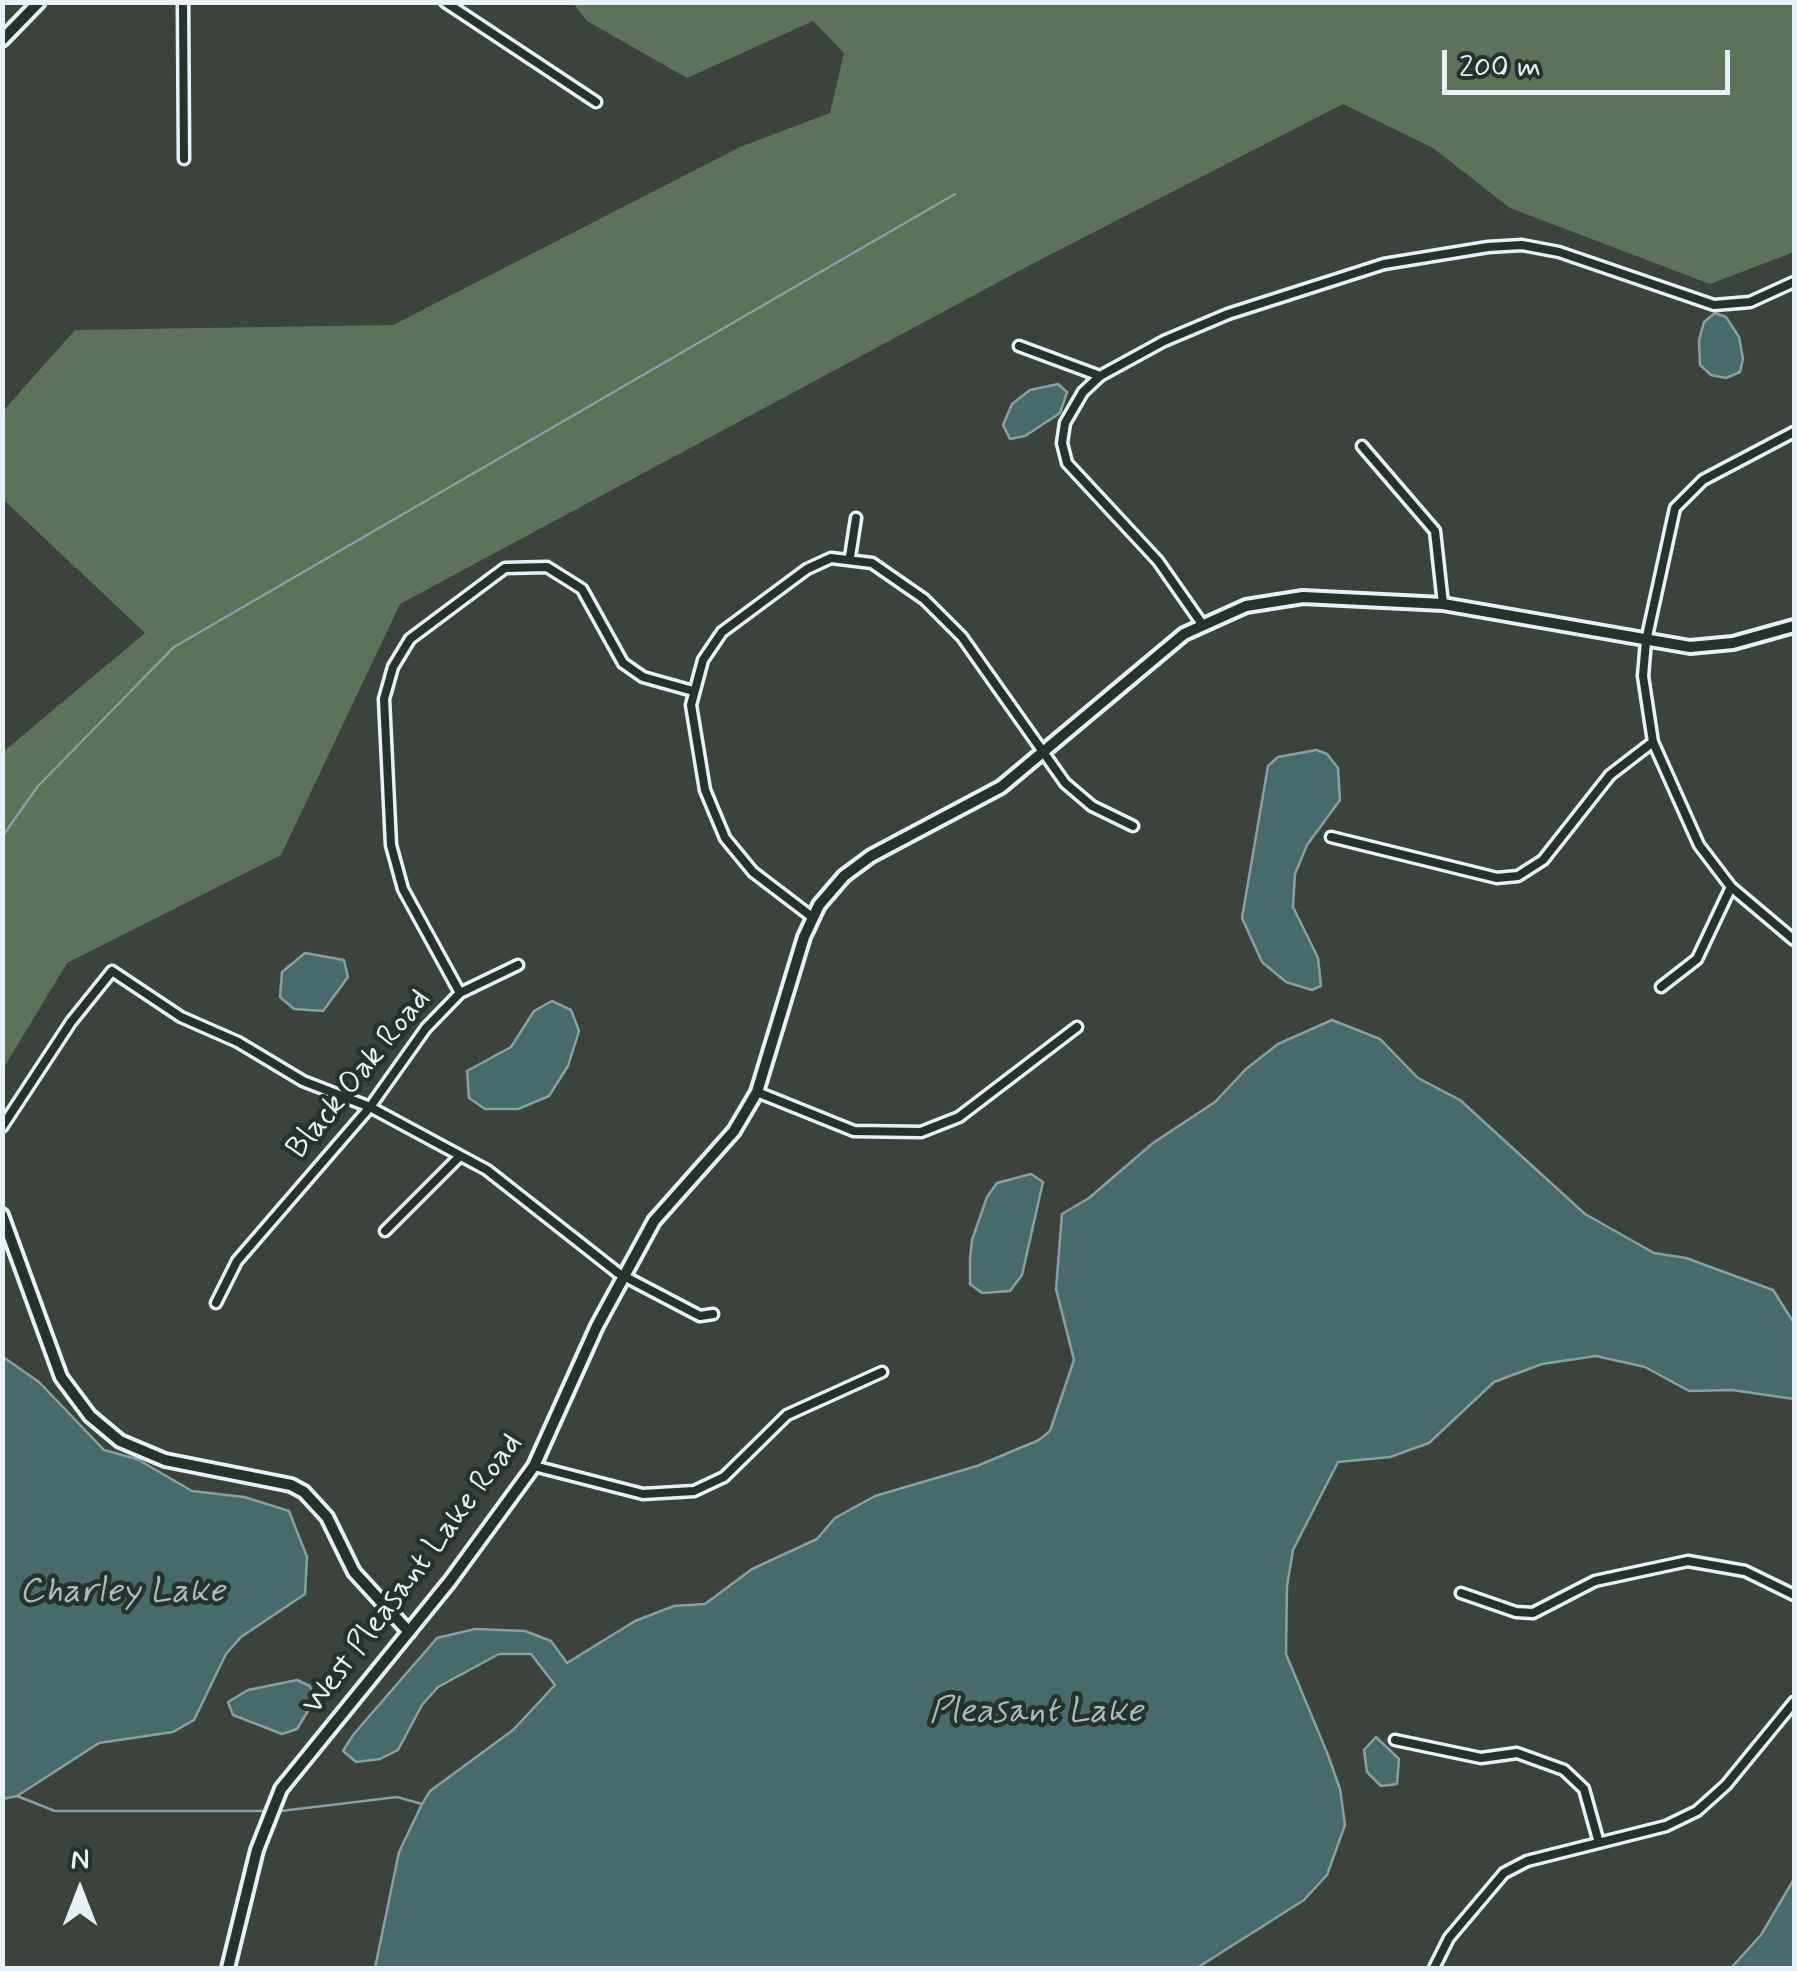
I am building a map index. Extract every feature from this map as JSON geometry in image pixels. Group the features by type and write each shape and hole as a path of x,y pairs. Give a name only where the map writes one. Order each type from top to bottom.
{"street":[{"path":"2,40 39,2"},
{"path":"182,2 184,159"},
{"path":"445,2 596,102"},
{"path":"1202,624 1158,560 1066,464 1062,443 1068,416 1082,392 1100,376 1164,341 1228,314 1384,264 1488,246 1522,245 1559,252 1714,305 1750,302 1794,282"},
{"path":"1019,346 1100,376"},
{"path":"1794,432 1761,454 1703,480 1683,496 1672,520 1646,641 1644,700 1653,742 1685,821 1731,886 1794,940"},
{"path":"1362,446 1435,531 1443,604"},
{"path":"850,557 856,518"},
{"path":"812,917 753,872 725,838 708,800 693,738 693,691 703,660 732,623 815,564 850,557 878,566 944,618 1078,795 1134,826"},
{"name":"Black Oak Road","path":"216,1302 237,1261 370,1106 413,1042 460,993 403,889 391,846 384,699 393,667 410,639 505,568 547,567 582,589 615,654 632,671 693,691"},
{"name":"West Pleasant Lake Road","path":"228,1968 257,1850 281,1789 409,1632 534,1466 624,1276 658,1214 721,1148 757,1092 812,917 830,891 858,865 971,805 1044,754 1167,647 1202,624 1246,606 1286,598 1443,604 1646,641 1716,645 1793,630"},
{"path":"1331,837 1498,878 1518,876 1542,860 1610,774 1653,742"},
{"path":"1661,987 1698,960 1731,886"},
{"path":"460,993 518,965"},
{"path":"2,1127 72,1022 112,971 181,1017 238,1042 302,1082 370,1106 508,1185 572,1241 624,1276 700,1316 713,1314"},
{"path":"757,1092 854,1131 921,1132 959,1117 1077,1027"},
{"path":"385,1231 459,1157"},
{"path":"2,1215 62,1377 90,1416 120,1441 165,1460 291,1485 304,1492 327,1517 354,1572 409,1632"},
{"path":"534,1466 643,1494 694,1491 724,1477 787,1416 882,1372"},
{"path":"1461,1593 1516,1612 1533,1613 1596,1582 1688,1561 1745,1572 1794,1595"},
{"path":"1434,1968 1449,1938 1504,1873 1527,1861 1666,1826 1697,1811 1726,1785 1794,1702"},
{"path":"1395,1740 1480,1758 1516,1753 1564,1770 1584,1789 1599,1843"}],"green space":[{"path":"573,3 1794,3 1794,252 1710,284 1510,208 1433,148 1343,104 1034,263 400,604 281,855 67,963 3,1069 3,752 145,633 4,500 4,410 75,330 393,325 740,147 830,113 844,53 813,21 687,78 587,21"}],"water":[{"path":"1715,313 1726,317 1739,337 1743,359 1740,372 1726,378 1711,375 1700,365 1699,340 1704,322"},
{"path":"1058,384 1067,392 1060,413 1025,436 1010,439 1003,425 1012,404 1030,390"},
{"path":"1316,750 1327,754 1338,768 1340,800 1307,845 1295,874 1293,907 1318,958 1321,986 1312,990 1286,982 1262,962 1242,918 1268,766 1278,757"},
{"path":"305,953 344,960 348,977 323,1011 294,1009 280,997 282,972"},
{"path":"552,1001 571,1010 579,1031 568,1066 549,1096 518,1109 485,1109 469,1098 467,1071 511,1047 534,1011"},
{"name":"Pleasant Lake","path":"1332,1020 1380,1039 1418,1078 1460,1100 1585,1214 1654,1253 1686,1258 1773,1290 1794,1323 1794,1399 1732,1390 1689,1391 1645,1367 1596,1356 1542,1364 1494,1382 1429,1443 1390,1457 1338,1462 1293,1550 1287,1586 1286,1654 1340,1789 1345,1825 1327,1875 1304,1900 1197,1968 375,1968 399,1852 430,1791 513,1730 555,1685 531,1654 499,1654 438,1687 422,1705 398,1750 380,1759 356,1762 343,1751 353,1735 437,1638 475,1629 525,1631 551,1641 567,1663 635,1621 674,1606 705,1604 752,1569 817,1539 835,1518 875,1496 977,1466 1039,1440 1050,1431 1074,1360 1056,1289 1062,1214 1089,1198 1153,1143 1215,1102 1246,1069 1278,1044"},
{"path":"1031,1174 1043,1182 1022,1275 1010,1291 982,1293 970,1284 970,1259 972,1240 987,1197 997,1183"},
{"name":"Charley Lake","path":"3,1357 39,1382 104,1450 137,1459 192,1491 244,1497 289,1511 307,1557 305,1594 241,1637 226,1654 194,1720 173,1732 99,1743 17,1796 3,1799"},
{"path":"297,1680 310,1686 314,1701 297,1729 282,1734 233,1715 228,1702 248,1690"},
{"path":"1376,1737 1399,1759 1397,1784 1381,1786 1367,1772 1364,1750"},
{"path":"1794,1879 1794,1968 1731,1968 1761,1935"}],"waterway":[{"path":"2,837 38,786 174,647 955,194"},
{"path":"17,1796 55,1811 263,1811"},
{"path":"281,1811 397,1797 422,1804"}]}
